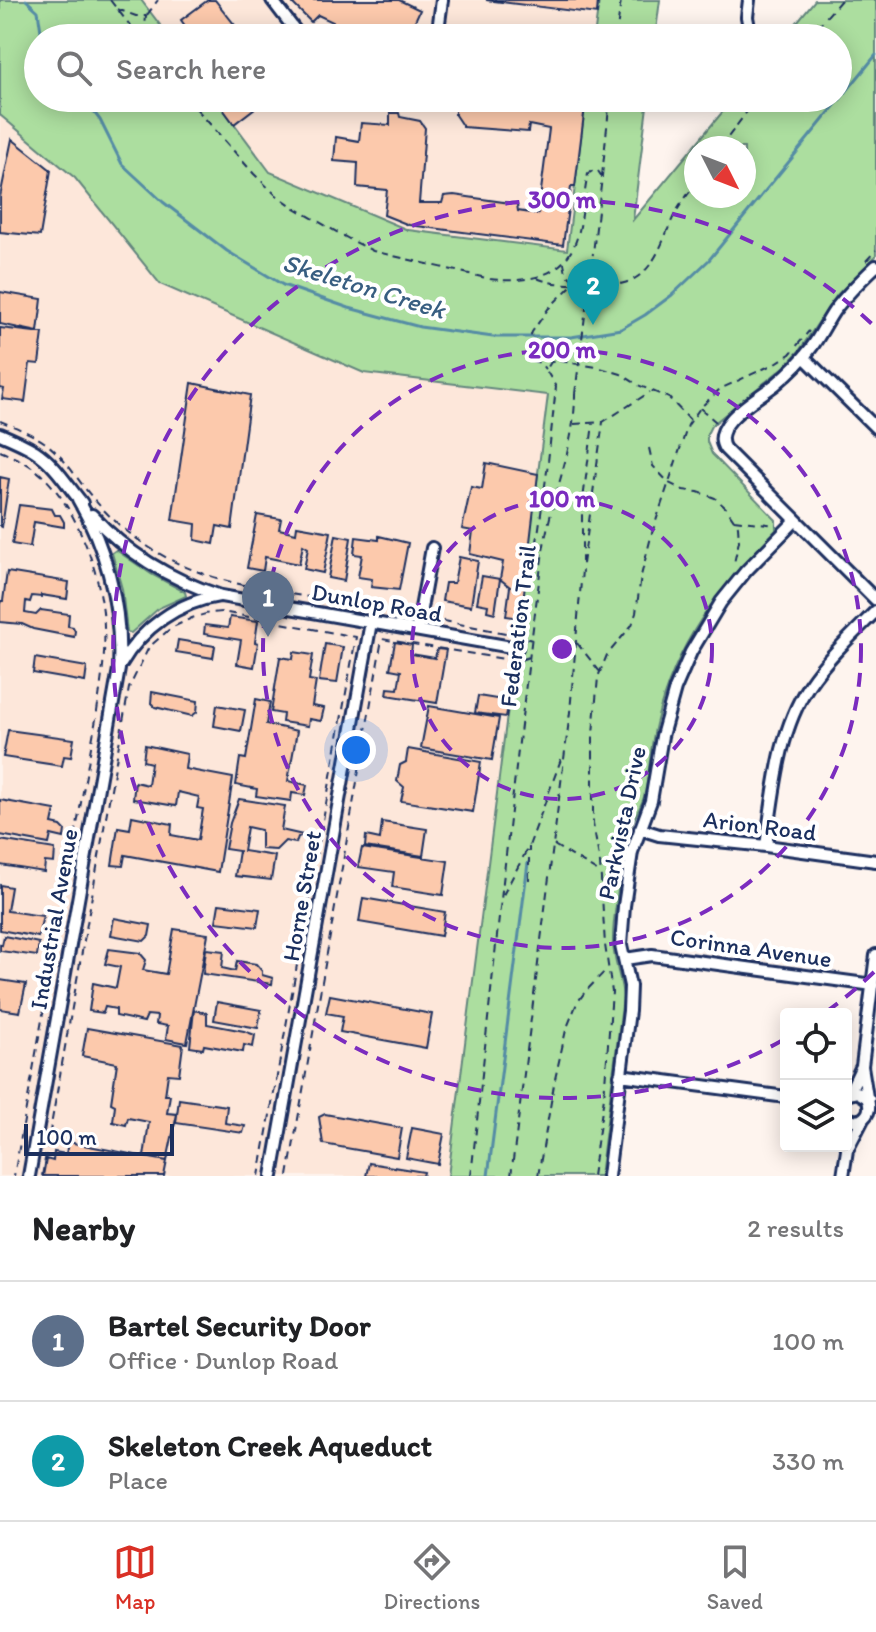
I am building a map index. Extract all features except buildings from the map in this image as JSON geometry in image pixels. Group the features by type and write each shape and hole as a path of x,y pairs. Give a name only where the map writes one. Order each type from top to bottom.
{"street":[{"path":"272,0 290,24"},
{"path":"439,24 442,0"},
{"path":"748,24 749,0"},
{"path":"871,263 804,357 782,379 744,408 722,433 721,442 876,600"},
{"path":"804,357 876,428"},
{"name":"Dunlop Road","path":"0,434 40,455 104,528 135,554 185,582 221,596 517,648"},
{"name":"Industrial Avenue","path":"29,1176 119,669 120,647 113,584 97,533 78,499"},
{"name":"Parkvista Drive","path":"608,1176 630,997 621,945 624,906 632,852 653,794 657,758 669,707 691,652 721,602 746,571 796,520"},
{"path":"417,630 432,548"},
{"name":"Industrial Avenue","path":"119,669 127,654 151,627 202,599 221,596"},
{"path":"766,846 784,741 798,707 823,666 876,611"},
{"name":"Horne Street","path":"272,1176 371,622"},
{"name":"Arion Road","path":"640,829 659,835 876,861"},
{"name":"Corinna Avenue","path":"625,959 652,955 873,985"},
{"path":"852,1085 862,1066 876,955"},
{"path":"852,1142 870,1110 862,1066"},
{"path":"620,1075 780,1096"},
{"path":"852,1093 859,1092 870,1099"},
{"path":"843,1176 847,1152"}],"path":[{"path":"110,0 130,24"},
{"path":"145,24 146,16 158,0"},
{"path":"618,24 621,0"},
{"path":"820,24 841,0"},
{"path":"117,9 146,16"},
{"path":"199,112 254,174 295,208 362,246 490,279 536,277 563,262 578,237 588,174 594,170 602,177"},
{"name":"Federation Trail","path":"471,1176 529,657 547,528 574,424 609,112"},
{"path":"729,136 747,112"},
{"path":"536,277 551,283 624,283 641,274 655,258 684,201"},
{"path":"871,263 876,250"},
{"path":"563,262 566,273 575,284"},
{"path":"538,362 538,348 532,332 552,305 575,284"},
{"path":"592,1176 603,1110 612,992 593,824 595,695 600,672 607,655 632,625 648,547 691,421 712,395 790,354 809,331"},
{"path":"531,360 546,370 556,387 536,549 543,556"},
{"path":"546,370 551,362 560,361 621,374 669,398 691,421"},
{"path":"574,424 603,422 651,391"},
{"path":"700,408 722,433"},
{"path":"0,421 45,442 117,523 149,547 187,568 248,588 420,616 532,640"},
{"path":"511,1176 565,749 582,570 603,422"},
{"path":"582,570 582,507 593,424"},
{"path":"649,448 653,466 669,483 715,498 726,508 738,526 739,541 734,563"},
{"path":"0,451 35,469 62,500 90,558 104,623 103,670 96,719 14,1176"},
{"path":"733,519 784,526"},
{"path":"42,1176 129,688 149,647 171,628 192,618 222,612 356,637 259,1176"},
{"path":"288,1176 382,639 517,661 529,657"},
{"path":"576,642 600,672"},
{"path":"502,897 529,846 565,749"},
{"path":"553,844 601,874"},
{"path":"529,846 529,880"},
{"path":"538,1176 566,1030 577,1003 608,969"}],"shaded area":[{"path":"0,0 599,0 596,24 24,24 24,112 584,112 448,1176 0,1176"}],"green space":[{"path":"0,0 141,0 159,24 24,24 24,112 225,112 270,172 408,230 567,250 584,112 646,112 633,220 684,158 684,208 756,208 756,136 703,136 722,112 852,112 852,24 795,24 815,0 876,0 876,256 837,295 799,351 784,367 711,426 707,434 712,454 776,520 776,530 718,596 687,642 656,724 644,797 625,842 615,914 613,946 623,998 600,1176 448,1176 548,395 364,373 160,284 75,178 0,115"},
{"path":"599,0 660,0 657,24 596,24"},
{"path":"116,550 185,592 186,596 159,608 131,633 127,632 122,589 112,553"}],"waterway":[{"name":"Skeleton Creek","path":"26,0 38,11 40,24"},
{"name":"Skeleton Creek","path":"852,84 876,55"},
{"name":"Skeleton Creek","path":"94,112 122,164 163,202 227,251 283,285 349,308 420,327 493,337 571,337 621,329 645,315 672,295 709,260 830,112"},
{"path":"488,1176 528,863"}],"place":[{"name":"Skeleton Creek Aqueduct","path":"593,325"},
{"name":"Bartel Security Door","path":"268,637"}]}
